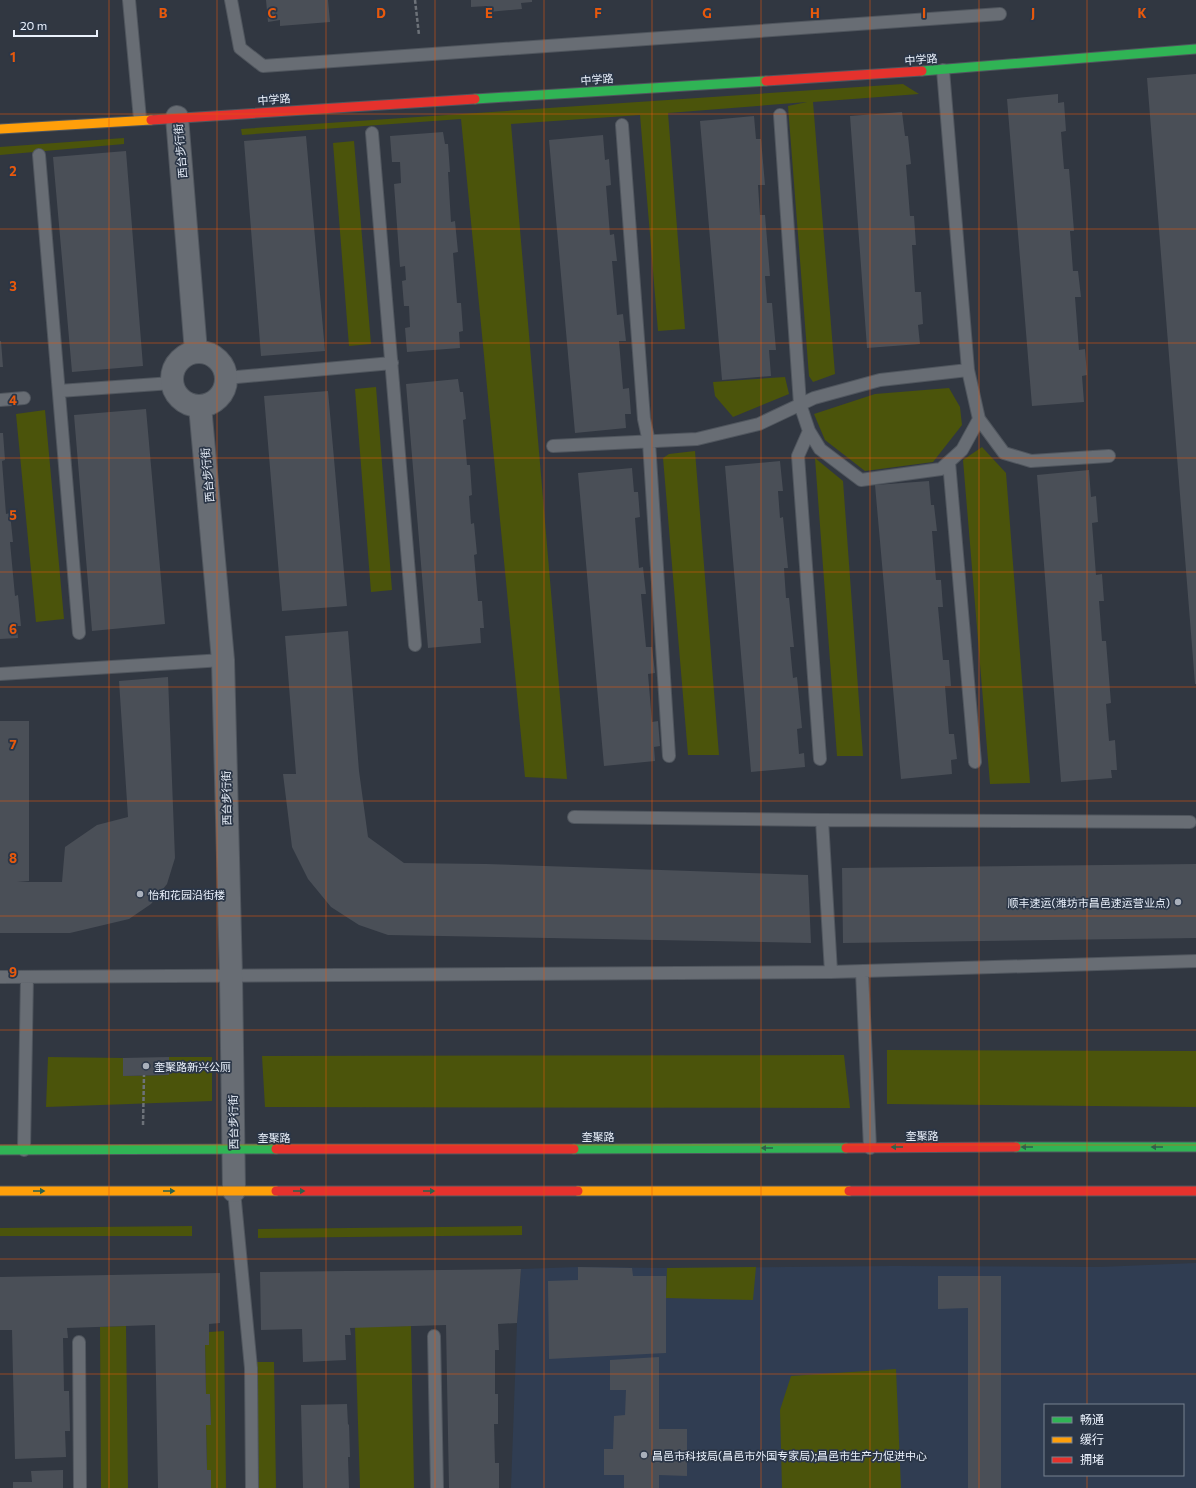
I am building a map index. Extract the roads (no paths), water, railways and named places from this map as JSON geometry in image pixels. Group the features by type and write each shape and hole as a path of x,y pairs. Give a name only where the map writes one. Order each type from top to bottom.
{"main road":[{"name":"中学路","path":"0,129 140,119 943,70 1196,49"},
{"name":"奎聚路","path":"0,1150 1196,1147"},
{"path":"0,1191 1196,1191"}],"street":[{"name":"西台步行街","path":"177,117 196,352"},
{"path":"199,351 209,353 217,358 223,365 226,378 224,391 218,398 212,403 200,406 186,403 179,398 174,391 172,373 175,364 181,357 199,351"},
{"name":"西台步行街","path":"200,406 223,660 231,976 234,1191"}],"lane":[{"path":"129,0 140,119"},
{"path":"231,0 240,48 262,66 1000,14"},
{"path":"943,70 968,370 979,419 1004,453 1030,461 1109,456"},
{"path":"780,115 800,404 809,431 820,449 861,480 941,469 962,450 979,419"},
{"path":"622,125 644,419 649,442 669,756"},
{"path":"372,133 415,645"},
{"path":"39,156 79,633"},
{"path":"226,378 392,362"},
{"path":"553,446 697,439 758,424 814,398 880,380 968,370"},
{"path":"59,391 172,383"},
{"path":"0,400 24,398"},
{"path":"809,431 798,456 820,759"},
{"path":"949,462 975,762"},
{"path":"0,674 223,660"},
{"path":"574,817 1190,822"},
{"path":"822,820 831,972"},
{"path":"0,977 862,972 1196,960"},
{"path":"862,972 870,1148"},
{"path":"24,1150 27,977"},
{"path":"234,1191 251,1368 252,1488"},
{"path":"434,1336 438,1488"},
{"path":"79,1342 80,1488"}],"place":[{"name":"怡和花园沿街楼","path":"140,894"},
{"name":"顺丰速运(潍坊市昌邑速运营业点)","path":"1178,902"},
{"name":"奎聚路新兴公厕","path":"146,1066"},
{"name":"昌邑市科技局(昌邑市外国专家局);昌邑市生产力促进中心","path":"644,1455"}]}
